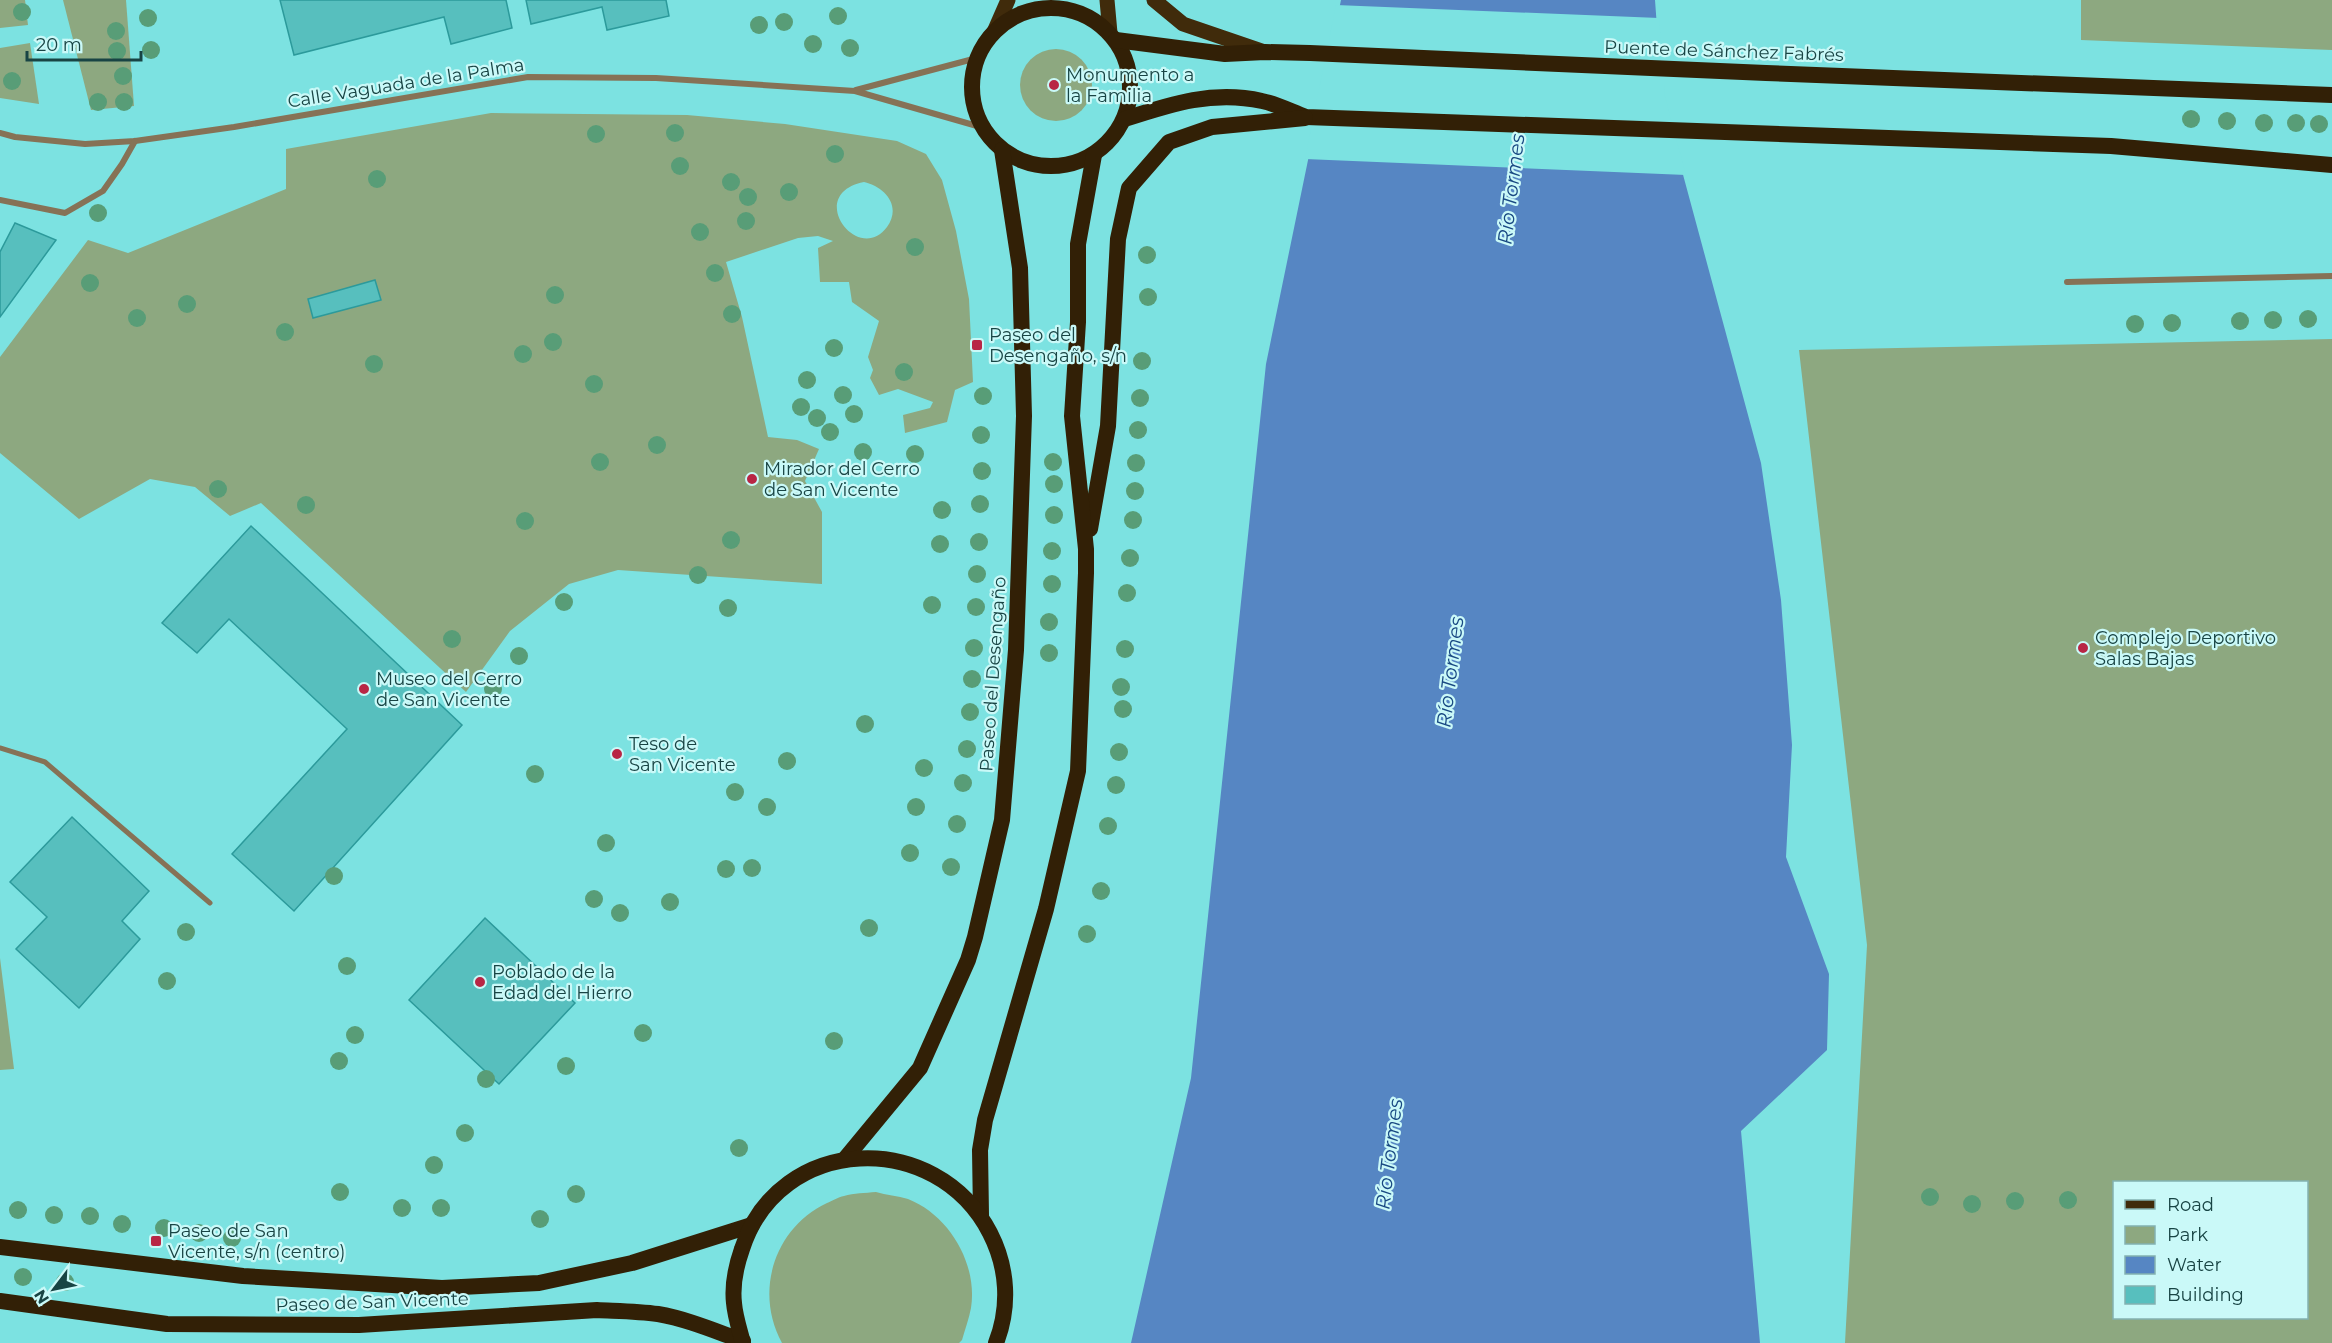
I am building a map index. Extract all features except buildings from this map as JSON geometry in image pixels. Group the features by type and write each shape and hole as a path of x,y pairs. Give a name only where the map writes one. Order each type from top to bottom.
{"highway":[{"path":"1061,8 1088,16 1113,37 1128,65 1131,92 1125,119 1112,139 1094,154 1072,164 1047,167 1024,161 1002,150 984,128 976,111 972,93 977,58 994,32 1008,21 1033,10 1061,8"},
{"name":"Puente de Sánchez Fabrés","path":"1113,37 1216,54 1270,52 2332,95"},
{"path":"1125,119 1176,102 1220,96 1263,101 1274,113"},
{"path":"1086,549 1108,426 1118,239 1129,188 1169,142 1212,127 1274,113 1306,117 2111,146 2332,165"},
{"name":"Paseo del Desengaño","path":"844,1160 920,1068 968,960 1002,820 1016,650 1024,416 1020,268 1002,150"},
{"path":"981,1215 980,1150 985,1120 1046,909 1078,771 1086,549 1072,416 1078,322 1078,244 1094,154"},
{"path":"743,1342 734,1304 734,1283 738,1263 752,1225 776,1195 791,1183 825,1165 866,1158 889,1159 931,1172 967,1198 981,1215 999,1249 1006,1286 1003,1324 996,1343"},
{"name":"Paseo de San Vicente","path":"0,1247 243,1276 442,1288 539,1282 632,1263 752,1225"},
{"name":"Paseo de San Vicente","path":"0,1301 167,1324 359,1324 597,1310 621,1311 657,1314 683,1320 743,1342"}],"main road":[{"path":"994,32 1008,0"},
{"path":"1107,0 1113,37"},
{"path":"1154,0 1183,24 1270,52"}],"street":[{"name":"Calle Vaguada de la Palma","path":"855,91 977,58"},
{"name":"Calle Vaguada de la Palma","path":"0,133 15,137 85,144 135,141 234,127 528,76 656,78 855,91 984,128"},
{"path":"0,200 65,213 103,191 135,141"},
{"path":"2067,282 2332,276"},
{"path":"0,748 45,762 210,903"}],"green space":[{"path":"0,0 25,0 28,25 0,28"},
{"path":"63,0 126,0 134,106 91,110"},
{"path":"2081,0 2332,0 2332,50 2081,40"},
{"path":"30,43 39,104 0,98 0,48"},
{"path":"1056,49 1076,55 1086,65 1092,85 1086,105 1076,115 1056,121 1036,115 1026,105 1020,85 1026,65 1036,55"},
{"path":"491,113 687,115 785,124 897,141 926,154 942,180 956,231 969,299 973,382 955,390 947,422 905,433 903,415 930,408 933,402 898,389 879,395 870,378 873,370 868,357 879,321 852,302 849,282 820,282 818,248 833,241 818,236 798,238 726,262 742,317 768,437 797,440 819,449 805,481 822,512 822,584 618,570 569,584 510,631 466,692 261,503 230,516 195,487 150,479 79,519 0,453 0,357 88,240 128,253 286,189 286,149","holes":["864,182 879,188 889,198 893,212 887,227 875,237 863,238 851,233 842,224 837,212 838,200 847,189"]},
{"name":"Complejo Deportivo Salas Bajas","path":"2332,339 2332,1343 1845,1343 1867,945 1799,350"},
{"path":"0,958 14,1069 0,1070"},
{"path":"876,1192 908,1199 923,1206 948,1229 958,1243 970,1275 972,1291 971,1308 962,1340 959,1343 782,1343 774,1323 770,1303 770,1283 774,1263 782,1245 794,1228 809,1214 827,1203 848,1195"}],"water":[{"name":"Río Tormes","path":"1341,0 1655,0 1662,97 1761,463 1781,600 1792,745 1786,857 1829,974 1827,1050 1741,1131 1760,1343 1131,1343 1191,1078 1266,364"}],"pier":[{"path":"1336,5 1659,18 1665,97 1686,175 1305,159"}],"place":[{"name":"Monumento a la Familia","path":"1054,85"},
{"name":"Paseo del Desengaño, s/n","path":"977,345"},
{"name":"Mirador del Cerro de San Vicente","path":"752,479"},
{"name":"Complejo Deportivo Salas Bajas","path":"2083,648"},
{"name":"Museo del Cerro de San Vicente","path":"364,689"},
{"name":"Teso de San Vicente","path":"617,754"},
{"name":"Poblado de la Edad del Hierro","path":"480,982"},
{"name":"Paseo de San Vicente, s/n (centro)","path":"156,1241"}]}
